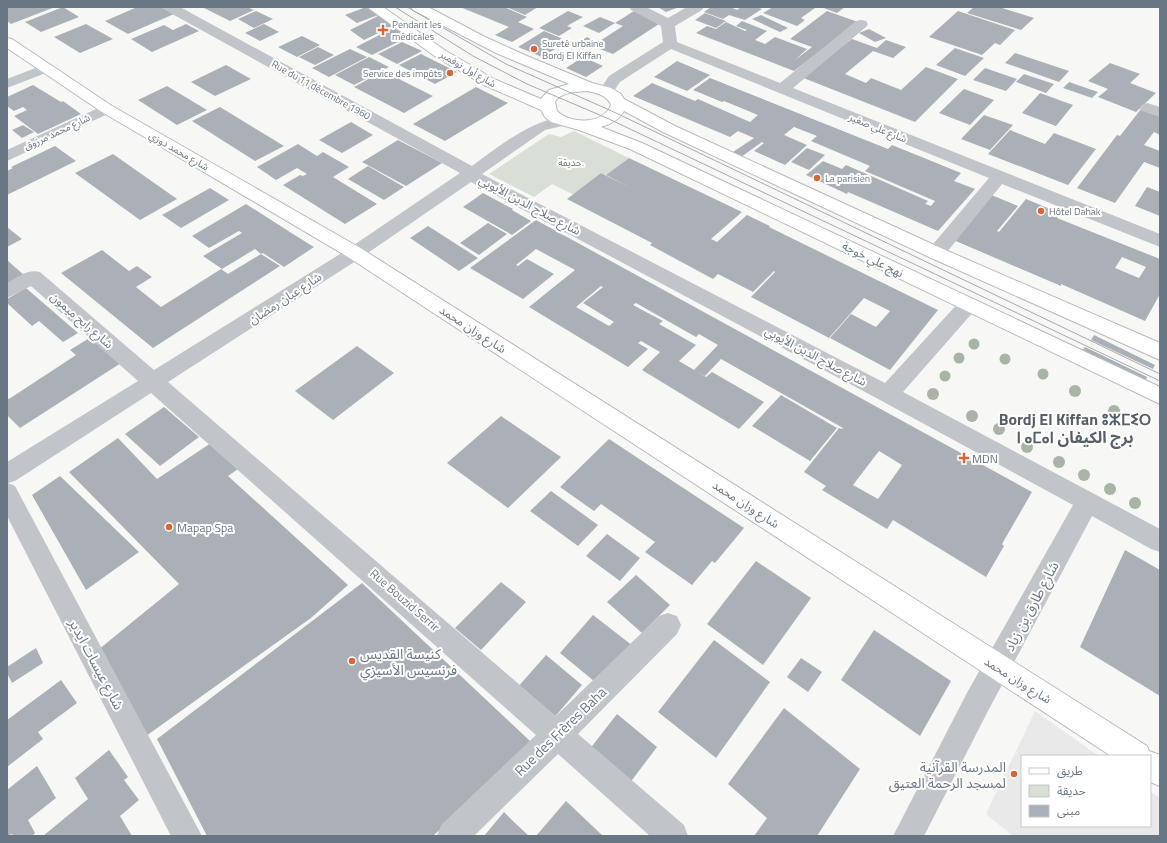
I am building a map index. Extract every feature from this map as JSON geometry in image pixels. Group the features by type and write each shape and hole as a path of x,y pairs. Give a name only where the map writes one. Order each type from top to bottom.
{"main road":[{"name":"شارع أول نوفمبر","path":"374,7 441,54 489,82 547,107"},
{"path":"418,7 488,45 534,66 612,97 669,129 936,253 1160,352"},
{"name":"شارع محمد دوزي","path":"7,42 107,109 355,253"},
{"path":"587,86 556,92 549,98 547,107 549,112 561,122 571,125 584,126 596,124 606,121 616,113 618,108 612,97"},
{"name":"نهج علي خوجة","path":"584,126 636,146 1160,396"},
{"name":"شارع وزان محمد","path":"355,253 1135,755"},
{"path":"1151,766 1160,771"}],"street":[{"name":"Rue du 11 décembre 1960","path":"170,7 472,174"},
{"path":"636,7 668,24"},
{"path":"668,24 697,7"},
{"path":"612,97 614,79 670,44 668,24"},
{"path":"782,90 861,24"},
{"name":"شارع علي صغير","path":"670,44 1160,241"},
{"path":"7,84 46,68"},
{"name":"شارع محمد مرزوق","path":"7,156 107,109"},
{"name":"شارع عبان رمضان","path":"7,474 355,253 540,127 561,122"},
{"name":"شارع صلاح الدين الأيوبي","path":"472,174 888,394 1160,541"},
{"path":"936,253 1000,176"},
{"name":"شارع رابح ميمون","path":"7,291 33,277 154,382"},
{"path":"888,394 968,305"},
{"name":"Rue Bouzid Serrir","path":"154,382 673,836"},
{"name":"شارع عيسات ايدير","path":"7,493 179,832"},
{"name":"شارع طارق بن زياد","path":"908,836 978,702 1086,502"},
{"name":"Rue des Frères Baha","path":"452,836 558,734 668,624"}],"shaded area":[{"name":"المدرسة القرآنية لمسجد الرحمة العتيق","path":"1035,711 1098,755 1021,755 1021,827 1151,827 1151,792 1160,798 1160,836 1013,836 986,814"}],"green space":[{"name":"حديقة.","path":"574,131 629,158 606,175 601,173 574,195 552,184 534,197 489,174 549,134 561,137"}],"building":[{"path":"7,7 55,7 11,24 7,21"},
{"path":"63,7 79,17 41,32 25,22"},
{"path":"133,7 161,7 174,14 128,34 105,21 135,8"},
{"path":"202,7 247,7 254,10 230,21"},
{"path":"366,7 378,15 357,23 345,15"},
{"path":"460,7 504,7 527,17 518,22 534,29 512,42 495,35 509,27"},
{"path":"506,7 538,7 525,15"},
{"path":"658,7 679,7 666,12"},
{"path":"711,7 730,7 737,10 741,7 756,7 762,9 745,20 729,15 723,19 704,12"},
{"path":"773,7 815,8 801,18 805,20 797,26 763,13"},
{"path":"821,7 845,7 837,13"},
{"path":"974,7 999,7 1034,18 1021,30 967,13"},
{"path":"256,11 273,19 254,28 238,19"},
{"path":"568,11 583,17 567,26 572,28 559,36 539,28"},
{"path":"634,11 662,22 613,54 592,46 623,26 615,23"},
{"path":"827,11 858,22 794,71 696,33 707,26 716,29 726,22 745,31 747,30 736,26 742,21 767,31 755,40 765,44 775,37 807,49 795,60 812,47 790,39"},
{"path":"958,11 1015,30 1000,45 995,43 982,55 929,37"},
{"path":"705,13 726,21 716,28 695,20"},
{"path":"382,14 397,24 364,40 350,30"},
{"path":"761,15 788,28 780,32 752,19"},
{"path":"600,17 615,23 599,33 583,26"},
{"path":"86,24 113,39 80,53 54,37"},
{"path":"186,24 199,31 152,52 131,39 164,25 173,30"},
{"path":"264,24 279,32 260,41 245,33"},
{"path":"393,28 410,36 372,55 356,47"},
{"path":"869,29 886,38 875,42 859,33"},
{"path":"544,31 568,41 542,57 518,47"},
{"path":"302,36 320,45 297,57 278,47"},
{"path":"587,37 593,40 583,46 576,44"},
{"path":"852,39 877,48 886,40 906,47 893,58 873,51 845,74 866,83 871,78 901,90 926,67 958,79 915,122 801,77"},
{"path":"402,42 422,51 397,64 378,54"},
{"path":"318,47 334,55 315,65 299,57"},
{"path":"955,48 984,58 965,76 936,65"},
{"path":"350,49 367,57 329,77 312,68"},
{"path":"1015,53 1069,71 1059,82 1005,63"},
{"path":"421,54 457,72 435,84 399,65"},
{"path":"369,57 389,67 354,85 335,75"},
{"path":"583,57 603,66 586,77 566,68"},
{"path":"677,61 710,75 687,91 654,77"},
{"path":"1110,63 1140,74 1130,83 1156,93 1136,112 1098,97 1108,89 1088,81"},
{"path":"226,65 251,79 215,96 191,82"},
{"path":"985,68 1017,79 1006,91 973,80"},
{"path":"383,71 433,96 404,113 354,87"},
{"path":"1024,74 1054,84 1046,93 1016,82"},
{"path":"710,78 888,149 892,145 961,173 954,181 975,189 938,231 848,192 847,194 806,175 823,161 842,169 846,165 928,201 925,204 931,206 935,201 865,171 870,166 811,141 817,136 794,127 784,135 807,145 785,165 754,151 764,143 762,142 741,157 733,152 754,138 738,131 730,137 633,96 652,83 695,101 698,99 750,122 758,115 693,90"},
{"path":"1069,82 1098,92 1092,98 1063,88"},
{"path":"33,85 61,102 63,101 81,114 38,134 14,116 27,110 23,107 14,111 7,106 7,97"},
{"path":"167,86 207,110 177,125 138,100"},
{"path":"476,87 508,103 445,141 413,124"},
{"path":"964,89 994,100 970,125 939,113"},
{"path":"1040,93 1073,105 1056,126 1022,113"},
{"path":"220,107 284,146 255,161 192,121"},
{"path":"1141,109 1160,116 1160,135 1154,132 1144,145 1160,151 1160,168 1144,162 1115,203 1077,188 1117,135 1120,136"},
{"path":"984,115 1013,125 990,150 961,139"},
{"path":"351,122 373,135 342,153 319,140"},
{"path":"23,125 34,132 22,138 12,130"},
{"path":"1010,130 1045,144 1054,133 1096,149 1068,185 988,154"},
{"path":"398,140 442,163 406,186 362,162"},
{"path":"298,144 317,156 323,152 349,167 333,177 377,204 345,224 283,185 300,175 303,176 307,174 297,168 276,180 257,167"},
{"path":"55,146 76,161 7,195 7,171 13,168 11,167"},
{"path":"807,148 825,155 809,170 791,162"},
{"path":"113,154 177,199 140,220 75,173"},
{"path":"629,158 742,212 711,239 717,242 747,215 938,310 890,370 830,338 851,314 876,327 890,311 864,298 829,338 751,297 775,272 774,271 753,292 718,274 713,279 650,245 652,243 567,199 601,173 631,188 606,175"},
{"path":"368,166 404,187 384,200 348,179"},
{"path":"1147,187 1160,192 1160,216 1135,206"},
{"path":"210,188 229,200 181,228 162,215"},
{"path":"483,193 513,209 512,210 531,221 512,235 463,207"},
{"path":"989,194 1018,206 997,231 999,232 1026,199 1060,213 1057,218 1160,259 1160,294 1145,321 1061,284 1061,286 951,239","holes":["1122,257 1146,267 1139,278 1115,268"]},
{"path":"246,204 314,247 284,267 255,249 222,269 203,256 242,233 239,231 209,248 192,236"},
{"path":"536,220 1032,492 1002,544 1004,546 986,577 893,520 887,529 822,490 826,486 804,472 839,428 843,428 721,359 705,376 696,371 706,377 712,372 764,402 739,429 642,370 660,352 641,341 638,343 648,349 628,367 529,307 575,270 536,249 516,265 518,266 527,259 554,274 523,299 470,268","holes":["601,286 603,287 583,303 614,322 609,326 576,307","636,303 696,337 699,334 718,345 694,370 679,361 696,345 659,324 663,321 633,305","879,451 902,465 878,499 853,485"]},
{"path":"488,223 507,234 479,255 460,243"},
{"path":"428,226 478,258 459,271 410,238"},
{"path":"7,227 22,239 7,247"},
{"path":"102,250 129,271 137,266 152,277 136,287 161,307 221,269 228,274 261,254 280,266 153,348 61,273"},
{"path":"7,260 25,276 7,286"},
{"path":"26,288 78,333 63,342 39,321 32,326 7,303 7,299"},
{"path":"1094,335 1155,365 1153,369 1091,340"},
{"path":"91,337 121,363 20,428 7,415 7,398 9,399 76,355 70,350"},
{"path":"357,346 394,373 333,420 295,391"},
{"path":"1085,347 1147,377 1145,382 1082,351"},
{"path":"781,395 837,428 810,461 752,426"},
{"path":"164,407 199,437 160,466 125,434"},
{"path":"501,416 561,457 508,508 447,463"},
{"path":"118,438 157,479 211,443 238,469 228,476 348,585 311,618 146,736 98,650 179,584 69,472"},
{"path":"609,439 744,528 715,563 712,561 692,585 645,552 655,542 601,504 594,511 560,487"},
{"path":"60,476 139,552 86,590 32,495"},
{"path":"551,491 598,525 578,546 530,511"},
{"path":"607,534 640,558 620,581 586,556"},
{"path":"1125,550 1160,570 1160,696 1080,647"},
{"path":"756,561 811,598 763,665 707,624"},
{"path":"636,575 670,605 642,633 607,602"},
{"path":"501,582 526,602 481,650 455,628"},
{"name":"كنيسة القديس فرنسيس الأسيزي","path":"362,583 531,742 433,836 207,836 157,739"},
{"path":"593,615 633,646 600,686 560,653"},
{"path":"874,630 951,681 920,736 841,680"},
{"path":"714,640 770,682 716,758 658,712"},
{"path":"36,648 43,663 12,683 7,673 7,667"},
{"path":"546,655 582,685 553,719 517,688"},
{"path":"801,658 822,672 808,692 787,677"},
{"path":"61,680 77,703 38,732 43,739 7,767 7,720"},
{"path":"784,708 860,769 817,836 754,836 767,818 728,784"},
{"path":"617,714 657,747 629,784 589,750"},
{"path":"109,750 128,777 124,780 139,800 120,816 132,836 43,836 88,799 75,778"},
{"path":"37,766 56,798 28,820 35,833 32,836 13,836 12,834 7,836 7,790"},
{"path":"566,801 603,836 536,836"},
{"path":"504,812 515,823 529,836 484,836"}],"tram line":[{"path":"395,7 473,56 527,84 609,119 1160,381"},
{"path":"407,7 506,64 616,113 1160,374"}],"place":[{"name":"Pendant les médicales","path":"383,30"},
{"name":"Sureté urbaine Bordj El Kiffan","path":"534,49"},
{"name":"Service des impôts","path":"450,73"},
{"name":"La parisien","path":"817,178"},
{"name":"Hôtel Dahak","path":"1041,211"},
{"name":"MDN","path":"964,458"},
{"name":"Mapap Spa","path":"169,527"},
{"name":"كنيسة القديس فرنسيس الأسيزي","path":"352,661"},
{"name":"المدرسة القرآنية لمسجد الرحمة العتيق","path":"1014,774"}],"district":[{"name":"Bordj El Kiffan ⵓⵣⵎⵉⵔ ⵏ ⴰⵎⴰⵏ برج الكيفان","path":"1075,428"}]}
